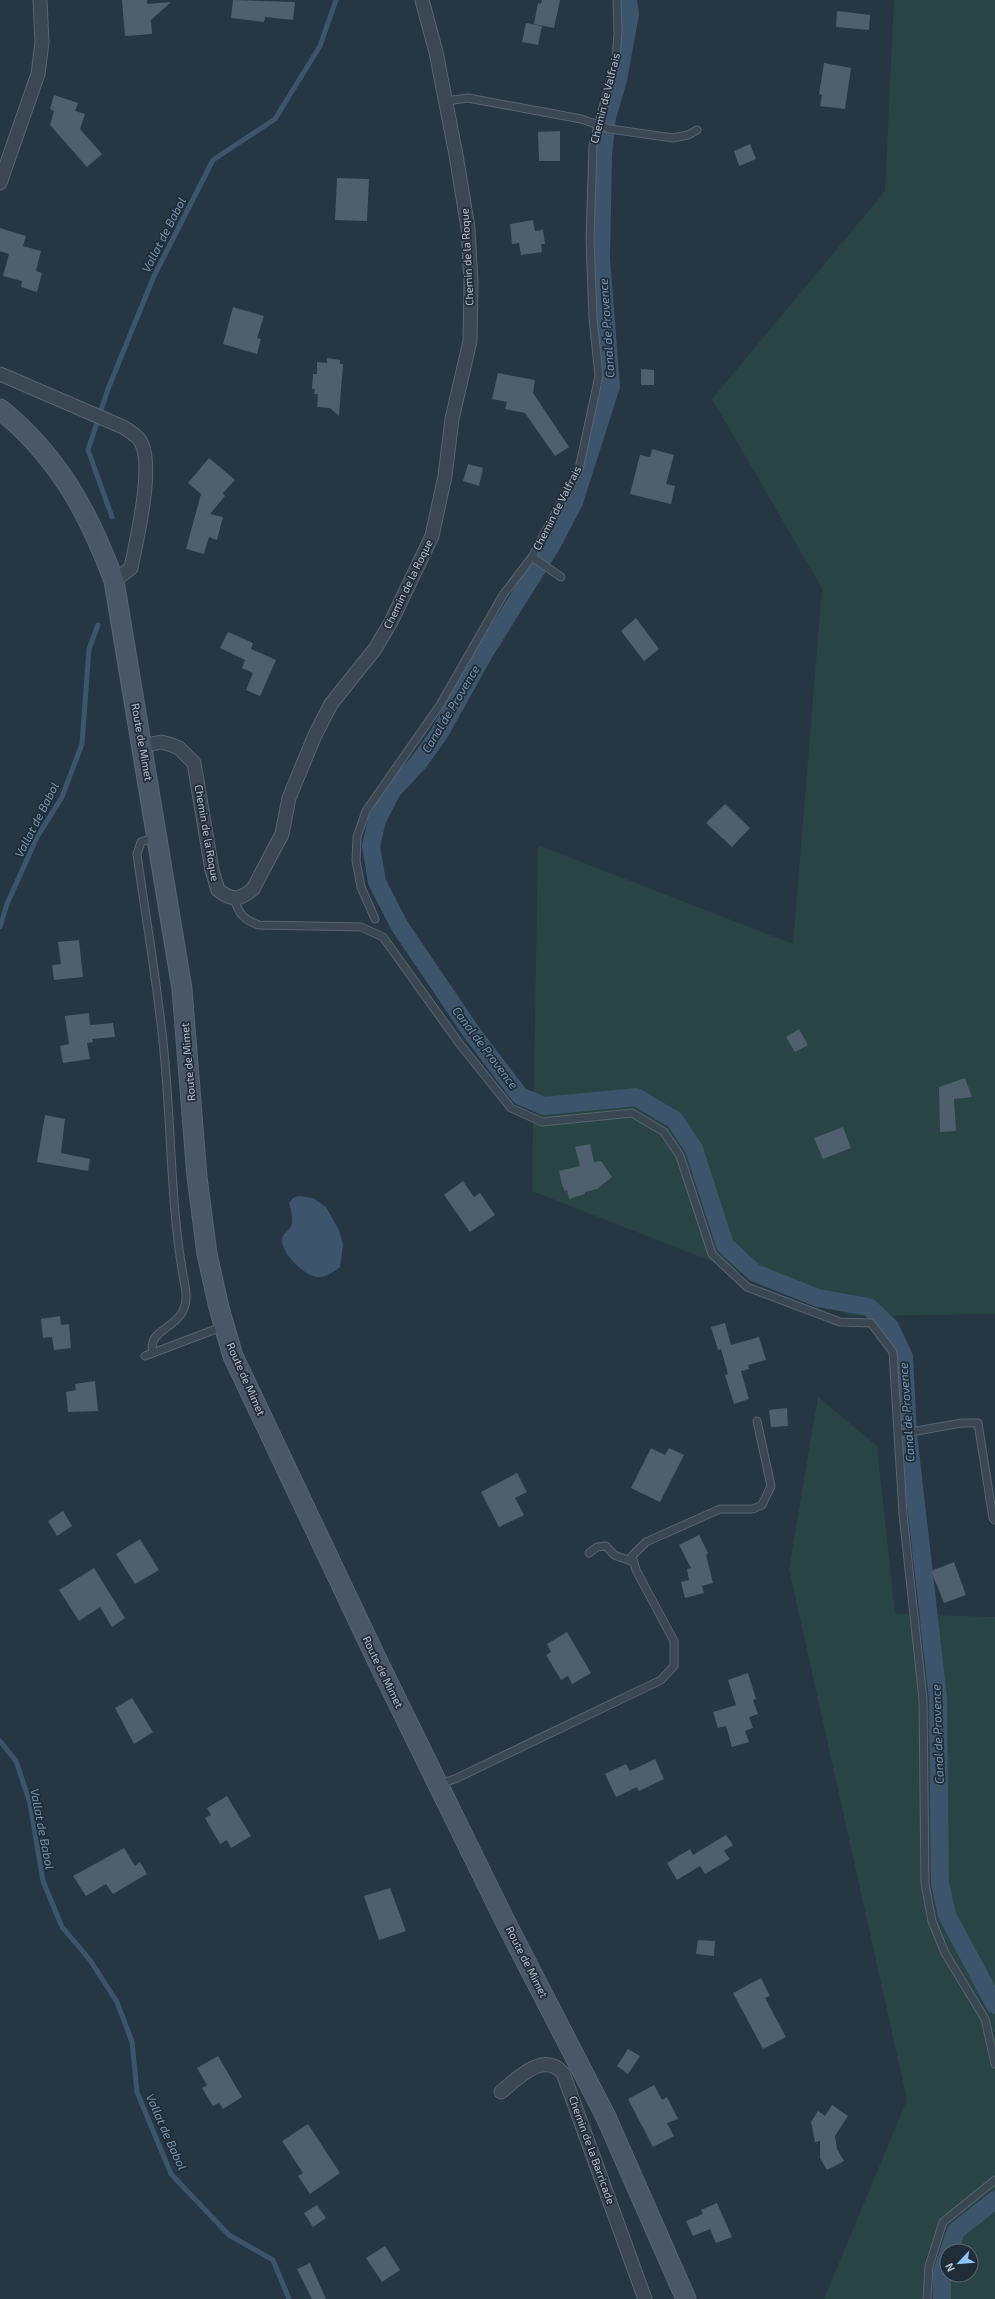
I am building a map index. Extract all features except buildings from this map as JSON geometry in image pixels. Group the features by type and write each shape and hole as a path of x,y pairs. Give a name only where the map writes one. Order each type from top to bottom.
{"main road":[{"name":"Route de Mimet","path":"0,410 47,454 80,501 100,544 114,581 143,746 182,988 197,1177 207,1254 224,1326 233,1356 371,1648 606,2117 686,2299"}],"street":[{"path":"0,183 38,74 42,42 40,0"},
{"name":"Chemin de la Roque","path":"143,746 161,742 169,744 179,748 194,763 215,881 218,890 234,899 241,898 253,888 282,834 289,798 314,735 331,704 379,642 432,536 445,476 452,419 470,341 471,282 468,228 446,101 436,52 422,0"},
{"path":"0,374 123,427 139,438 146,455 143,509 131,568 114,581"},
{"name":"Chemin de la Barricade","path":"501,2092 525,2072 538,2065 548,2063 557,2066 563,2073 645,2299"}],"lane":[{"name":"Chemin de Valfrais","path":"375,919 361,887 356,861 357,837 366,812 440,706 503,595 533,558 579,469 599,376 593,318 590,240 593,145 616,60 618,33 617,0"},
{"path":"446,101 468,98 581,119 610,129 673,138 688,135 698,130"},
{"path":"533,558 561,577"},
{"path":"153,1353 153,1341 156,1336 181,1316 186,1307 187,1297 180,1265 171,1164 165,1052 137,854 142,842 157,836"},
{"path":"234,899 238,911 247,921 259,925 360,927 383,937 459,1043 511,1108 542,1122 632,1113 664,1132 680,1156 712,1254 747,1287 840,1322 871,1323 893,1352 903,1514 923,1699 925,1884 932,1920 945,1953 985,2019 995,2064"},
{"path":"145,1356 224,1326"},
{"path":"438,1784 455,1779 661,1680 674,1666 674,1641 632,1556 646,1542 720,1509 753,1509 762,1505 771,1486 757,1421"},
{"path":"899,1434 962,1423 978,1423 992,1512 995,1520"},
{"path":"589,1553 597,1547 606,1546 614,1555 634,1562"},
{"path":"927,2299 928,2266 943,2222 995,2180"}],"green space":[{"path":"894,0 995,0 995,1314 851,1316 532,1191 538,845 793,944 822,588 712,399 885,191"},
{"path":"818,1397 877,1446 895,1614 995,1617 995,2299 824,2299 907,2100 789,1569"}],"water":[{"path":"299,1196 313,1198 326,1207 339,1230 343,1245 340,1267 321,1277 315,1277 297,1266 287,1254 282,1242 284,1235 292,1224 289,1203 293,1198"}],"waterway":[{"name":"Vallat de Babol","path":"112,517 88,450 108,389 154,276 213,160 275,119 320,46 336,0"},
{"name":"Canal de Provence","path":"628,0 630,14 618,80 607,117 603,155 601,259 611,386 574,502 551,546 483,655 439,734 418,763 392,791 377,820 371,846 377,882 399,925 472,1033 520,1096 544,1106 636,1097 675,1120 694,1149 725,1245 755,1273 818,1298 869,1307 890,1327 904,1357 908,1434 938,1698 940,1883 947,1915 995,2005"},
{"name":"Vallat de Babol","path":"0,927 7,904 37,837 62,797 82,744 89,649 98,625"},
{"name":"Vallat de Babol","path":"0,1741 16,1761 30,1803 43,1881 62,1927 90,1960 117,2002 132,2042 137,2092 171,2174 229,2235 273,2260 289,2299"},
{"name":"Canal de Provence","path":"952,2243 956,2231 995,2200"},
{"name":"Canal de Provence","path":"942,2283 942,2299"}]}
